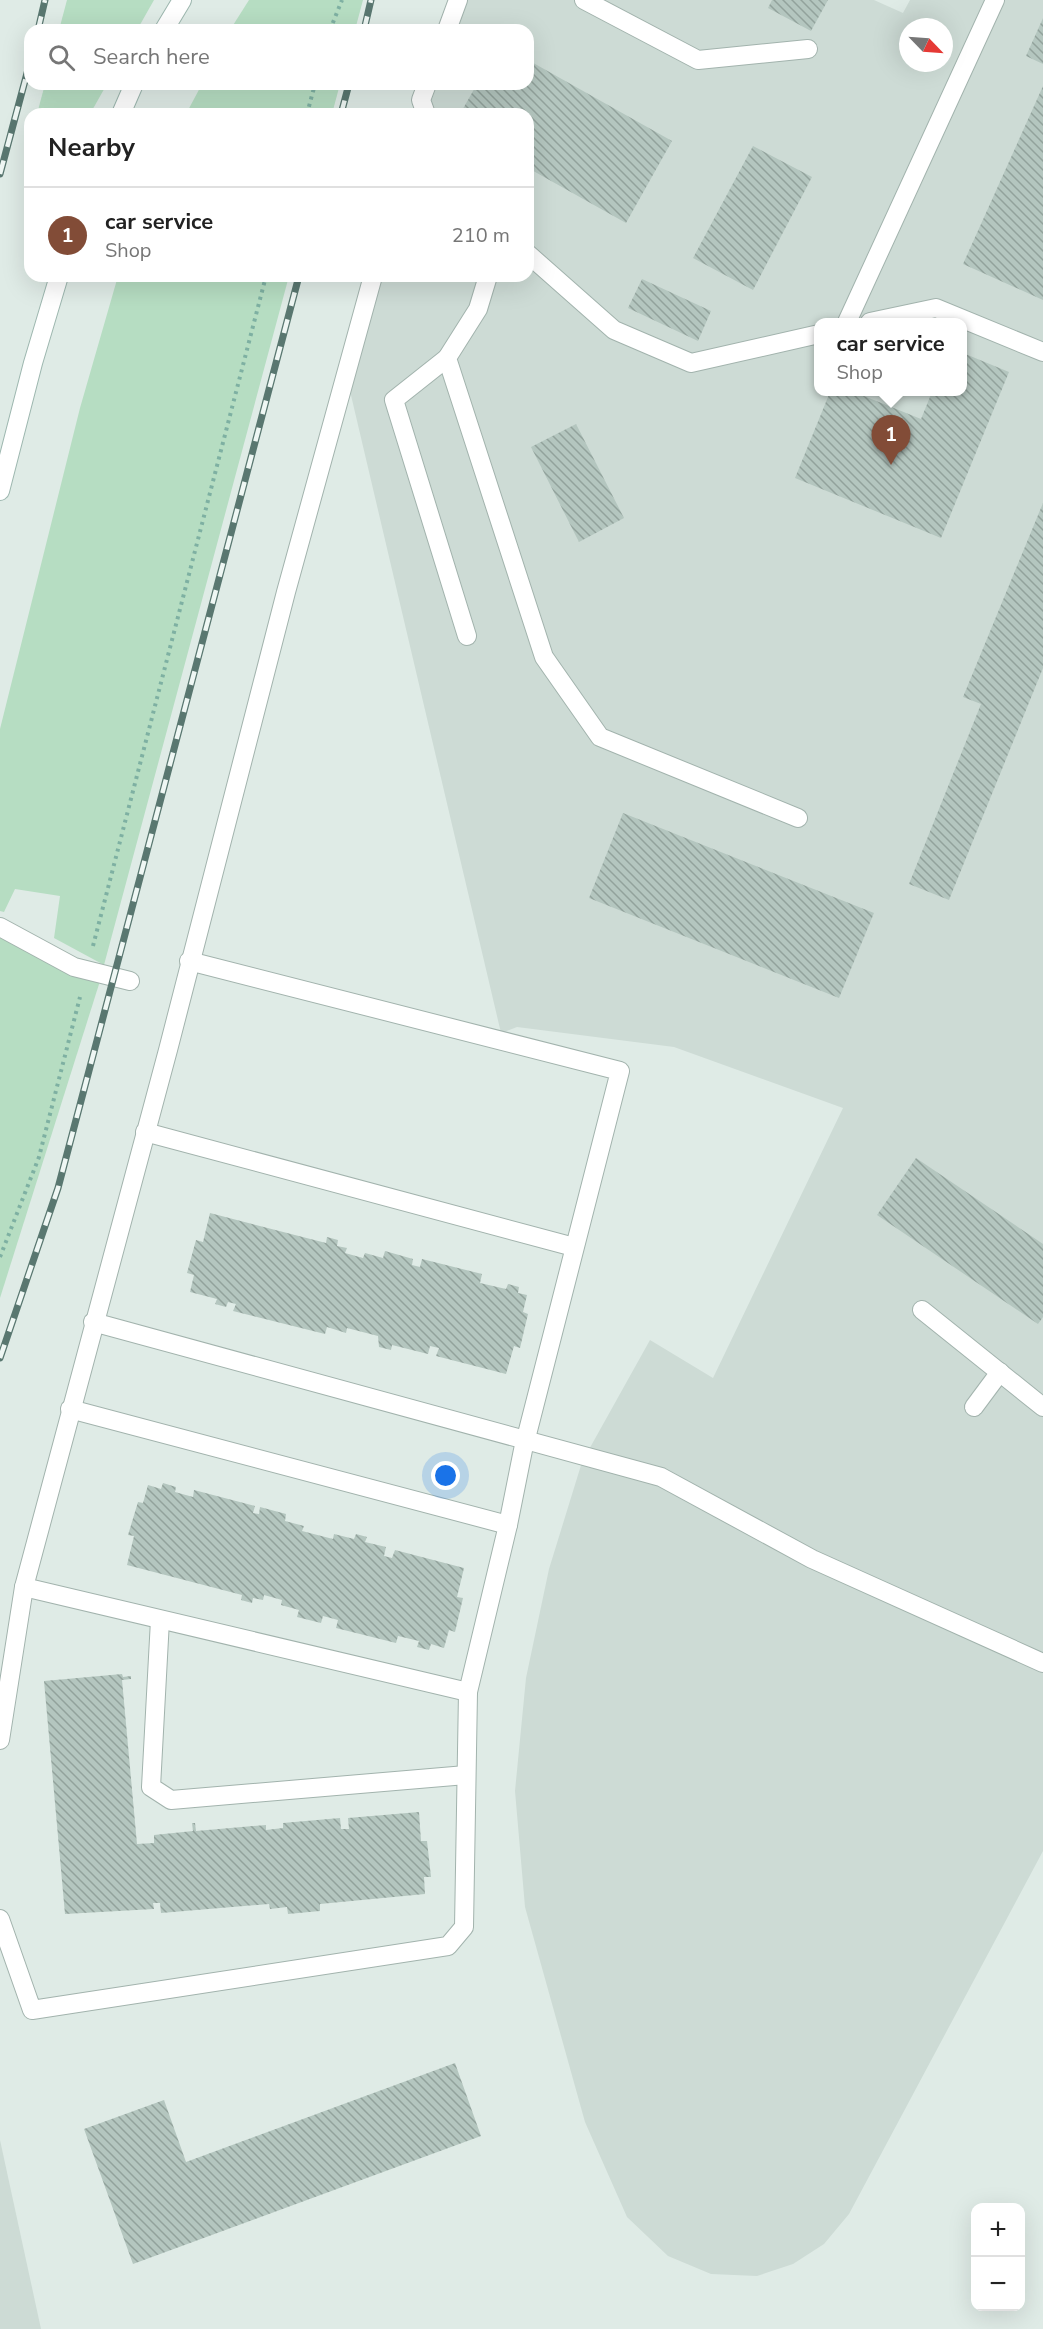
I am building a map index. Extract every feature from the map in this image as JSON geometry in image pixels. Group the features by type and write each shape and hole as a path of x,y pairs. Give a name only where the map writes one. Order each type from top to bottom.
{"main road":[{"path":"168,24 182,0"},
{"path":"449,24 458,0"},
{"path":"584,0 698,60 808,49"},
{"path":"849,318 995,0"},
{"path":"124,108 131,90"},
{"path":"534,259 614,330 691,363 814,335"},
{"path":"0,491 33,363 57,282"},
{"path":"0,1740 24,1587 371,282"},
{"path":"467,636 394,400 447,358 478,309 486,282"},
{"path":"889,318 936,308 960,318"},
{"path":"967,321 1043,352"},
{"path":"447,358 544,657 600,737 798,818"},
{"path":"0,927 74,967 130,981"},
{"path":"0,1919 32,2010 448,1946 464,1927 468,1692 508,1525 525,1440 620,1071 189,961"},
{"path":"145,1131 574,1247"},
{"path":"922,1310 1043,1407"},
{"path":"93,1322 662,1477 812,1559 1043,1663"},
{"path":"974,1407 1000,1372"},
{"path":"70,1409 508,1525"},
{"path":"24,1587 468,1692"},
{"path":"160,1620 151,1787 171,1800 466,1775"}],"path":[{"path":"332,24 342,0"},
{"path":"309,108 313,90"},
{"path":"0,1257 39,1157 264,282"}],"shaded area":[{"path":"467,0 874,0 903,13 910,0 1043,0 1043,1851 849,2214 824,2244 793,2264 757,2276 711,2274 668,2256 627,2217 585,2122 525,1907 515,1791 526,1678 549,1569 582,1462 650,1340 713,1378 843,1108 674,1047 517,1027 501,1033 350,391 378,282 534,282 534,108 429,108 435,90 534,90 534,24 458,24"},
{"path":"0,2140 41,2329 0,2329"}],"green space":[{"path":"67,0 154,0 140,24 61,24"},
{"path":"249,0 363,0 357,24 234,24"},
{"path":"43,90 104,90 93,108 39,108"},
{"path":"199,90 338,90 334,108 189,108"},
{"path":"116,282 287,282 104,965 54,938 60,896 15,889 4,912 0,911 0,729 80,408"},
{"path":"0,934 100,981 0,1298"}],"building":[{"path":"772,0 828,0 811,31 768,8"},
{"path":"1043,18 1043,64 1026,56"},
{"path":"534,63 672,141 626,223 534,171 534,108 463,108 474,90 534,90"},
{"path":"1043,86 1043,300 963,264"},
{"path":"753,146 812,177 753,290 693,258"},
{"path":"642,279 711,311 698,341 628,308"},
{"path":"967,355 1009,372 941,538 795,478 828,396 864,396 921,419 930,396 967,396"},
{"path":"576,424 624,518 579,542 531,447"},
{"path":"1043,503 1043,668 949,900 909,884 981,704 963,697"},
{"path":"623,813 874,913 839,998 589,898"},
{"path":"916,1158 1043,1244 1043,1317 1038,1324 877,1215"},
{"path":"210,1213 326,1243 327,1237 338,1240 337,1246 347,1248 345,1253 363,1258 365,1253 383,1258 385,1251 413,1259 412,1265 420,1267 422,1259 482,1274 480,1283 506,1289 508,1284 519,1287 518,1293 527,1295 523,1312 528,1314 520,1348 514,1346 506,1374 436,1356 439,1348 430,1346 428,1354 392,1345 391,1350 379,1347 378,1336 347,1328 346,1333 327,1327 325,1334 233,1311 236,1304 228,1302 226,1307 215,1304 217,1299 190,1292 194,1275 187,1273 196,1240 203,1242"},
{"path":"163,1483 176,1487 175,1492 193,1497 194,1490 255,1506 253,1513 259,1514 260,1507 286,1514 285,1521 304,1526 302,1531 333,1539 334,1534 354,1539 356,1534 367,1537 365,1542 386,1547 384,1556 392,1558 395,1550 464,1568 457,1597 463,1598 455,1632 449,1630 444,1648 431,1644 429,1650 417,1647 419,1641 398,1636 396,1643 336,1628 338,1620 323,1616 321,1623 297,1617 299,1610 281,1605 282,1600 264,1595 263,1600 253,1598 252,1603 241,1600 242,1595 127,1565 134,1536 128,1535 138,1502 143,1503 148,1485 161,1489"},
{"path":"122,1674 123,1677 131,1676 131,1679 122,1680 137,1844 154,1843 154,1835 193,1831 192,1823 195,1823 196,1831 266,1825 266,1830 283,1828 283,1823 340,1818 341,1829 349,1829 348,1818 419,1812 421,1841 427,1841 431,1877 424,1877 425,1894 320,1904 320,1911 288,1914 287,1907 270,1909 269,1904 161,1913 160,1903 153,1903 154,1909 65,1914 44,1681"},
{"path":"455,2063 481,2136 133,2264 84,2129 164,2100 186,2162"}],"railway":[{"path":"39,24 45,0"},
{"path":"365,24 371,0"},
{"path":"0,174 24,84"},
{"path":"343,108 347,90"},
{"path":"0,1358 58,1188 297,282"}],"place":[{"name":"car service","path":"891,465"}]}
